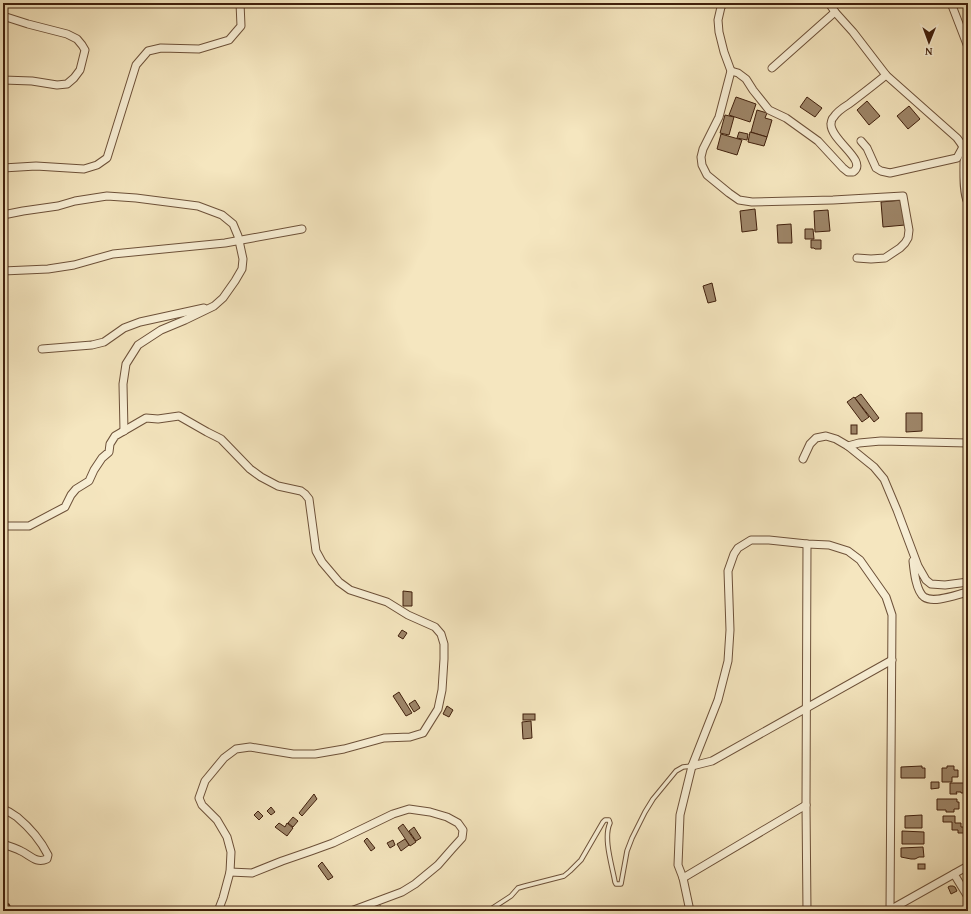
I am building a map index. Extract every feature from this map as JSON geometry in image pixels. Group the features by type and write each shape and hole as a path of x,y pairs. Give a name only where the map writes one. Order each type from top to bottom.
{"street":[{"path":"3,168 36,166 84,169 97,165 107,158 136,65 148,51 161,48 199,49 229,40 242,26 240,3"},
{"path":"724,3 721,7 718,20 719,32 731,71 719,117 703,150 701,158 706,175 739,200 752,202 833,200 903,196 909,230 908,238 905,243 885,258 857,258"},
{"path":"829,3 834,12 853,32 886,75 957,138 965,152 965,189 966,200 968,203"},
{"path":"951,3 968,47"},
{"path":"772,68 834,12"},
{"path":"3,16 77,38 85,50 80,70 67,84 57,85 32,81 3,80"},
{"path":"731,71 738,73 746,79 769,110 786,118 818,141 848,172 857,170 856,161 834,134 831,125 832,118 886,75"},
{"path":"861,141 867,148 876,168 890,173 957,158 963,147"},
{"path":"3,215 107,196 198,206 222,215 234,224 243,259 242,269 223,298 214,306 161,330 138,345 126,364 123,384 124,431"},
{"path":"3,271 48,270 74,265 113,254 225,243 302,229"},
{"path":"42,349 104,342 124,328 140,322 214,306"},
{"path":"3,526 29,526 65,507 76,489 90,481 94,470 102,458 109,452 110,444 115,436 146,418 158,419 179,416 221,439 250,469 261,477 278,486 301,491 305,494 309,499 316,551 322,562 338,582 350,590 387,602 408,615 435,627 441,634 444,644 442,690 438,709 424,733 410,737 384,738 344,749 315,754 293,754 250,747 236,750 224,758 205,781 200,798 202,805 217,820 228,837 231,852 230,872 224,898 218,911"},
{"path":"803,459 810,444 816,438 826,436 836,439 848,446 874,467 884,479 918,566 926,580 931,584 946,585 968,582"},
{"path":"848,446 865,442 881,441 968,443"},
{"path":"690,911 683,878 678,865 680,814 692,766 718,700 728,661 730,630 728,571 734,554 738,548 751,540 769,540 829,545 848,551 860,560 886,597 892,615 889,911"},
{"path":"807,544 807,911"},
{"path":"913,552 916,579 918,587 924,597 929,599 937,599 968,592"},
{"path":"692,766 712,761 892,660"},
{"path":"683,878 806,805"},
{"path":"3,808 27,827 44,848 48,855 47,859 42,861 35,860 20,850 3,844"},
{"path":"230,872 252,873 332,843 393,814 408,809 430,812 447,817 458,823 463,830 462,838 438,865 415,884 402,892 352,911"},
{"path":"889,911 968,866"},
{"path":"954,874 968,897"}],"lane":[{"path":"488,911 511,896 518,888 564,876 580,860 605,820 609,820 610,823 607,840 615,882 616,884 621,884 627,851 645,812 653,799 676,771 683,767 692,766"}],"path":[{"path":"3,895 13,911"}],"building":[{"path":"736,97 756,104 750,122 729,115"},
{"path":"807,97 822,108 815,117 800,107"},
{"path":"867,101 880,116 869,125 857,110"},
{"path":"909,106 920,119 908,129 897,116"},
{"path":"757,110 767,113 765,118 772,120 767,137 751,132"},
{"path":"725,115 734,117 729,135 720,133"},
{"path":"739,132 748,134 747,140 737,138"},
{"path":"750,132 767,137 764,146 748,142"},
{"path":"721,134 742,140 737,155 717,149"},
{"path":"903,200 905,225 883,227 881,202"},
{"path":"755,209 757,230 742,232 740,211"},
{"path":"828,210 830,231 815,232 814,211"},
{"path":"791,224 792,243 778,243 777,225"},
{"path":"805,229 813,229 814,239 805,239"},
{"path":"811,240 821,240 821,249 811,248"},
{"path":"712,283 716,301 708,303 703,286"},
{"path":"861,394 879,418 874,422 855,398"},
{"path":"854,397 869,417 862,422 847,402"},
{"path":"906,413 922,413 922,431 906,432"},
{"path":"851,425 857,425 857,434 851,434"},
{"path":"403,591 412,592 412,606 403,606"},
{"path":"402,630 407,633 403,639 398,636"},
{"path":"399,692 412,713 406,716 393,696"},
{"path":"415,700 420,708 414,712 409,704"},
{"path":"447,706 453,710 449,717 443,714"},
{"path":"523,714 535,714 535,720 523,720"},
{"path":"531,721 532,738 523,739 522,722"},
{"path":"922,766 922,768 925,768 925,778 901,778 901,767"},
{"path":"947,766 954,766 954,770 958,770 958,777 952,777 952,782 942,782 942,768 947,768"},
{"path":"931,782 939,782 939,788 931,789"},
{"path":"950,783 966,783 966,793 956,792 957,794 950,794"},
{"path":"314,794 317,799 302,816 299,813"},
{"path":"937,799 957,799 957,802 959,802 959,809 954,809 954,812 937,810"},
{"path":"271,807 275,812 271,815 267,811"},
{"path":"258,811 263,816 259,820 254,815"},
{"path":"922,815 922,828 905,828 905,816"},
{"path":"943,816 955,816 955,823 961,823 961,827 965,827 965,833 958,833 958,830 952,830 952,822 943,822"},
{"path":"293,817 298,821 293,827 288,823"},
{"path":"279,823 285,827 287,823 293,828 287,836 275,827"},
{"path":"403,824 416,842 410,846 398,828"},
{"path":"414,827 421,838 416,841 409,831"},
{"path":"902,831 924,832 924,844 902,844"},
{"path":"367,838 375,848 371,851 364,841"},
{"path":"405,839 409,845 401,851 397,844"},
{"path":"393,840 395,845 390,848 387,843"},
{"path":"923,847 924,857 911,859 901,857 901,848"},
{"path":"322,862 333,877 328,880 318,866"},
{"path":"918,864 925,864 925,869 918,869"},
{"path":"948,887 955,887 957,891 951,894"},
{"path":"381,906 382,911 369,911 369,908"}]}
